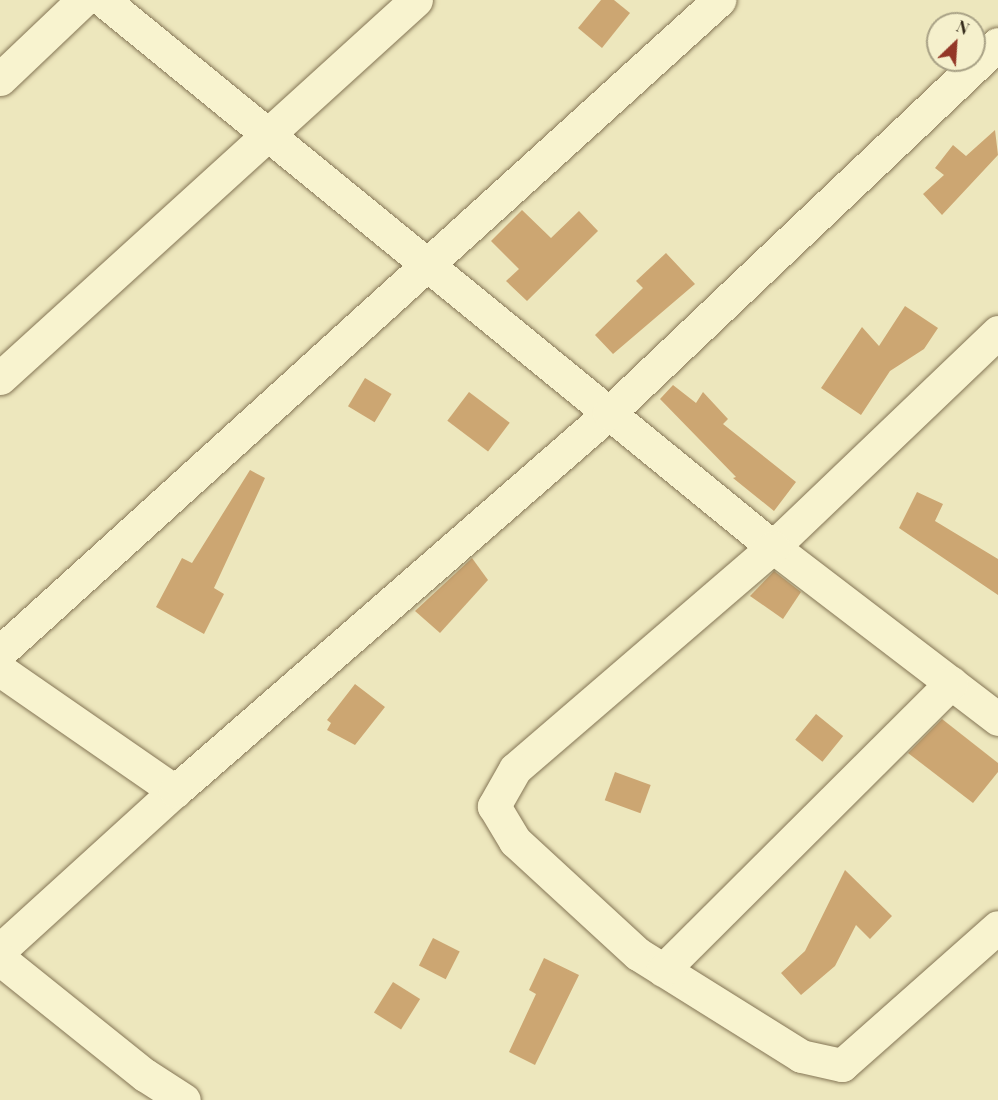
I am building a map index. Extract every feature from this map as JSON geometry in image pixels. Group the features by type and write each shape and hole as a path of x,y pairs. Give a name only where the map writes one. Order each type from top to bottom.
{"street":[{"path":"0,79 83,0"},
{"path":"103,0 773,547 998,719"},
{"path":"0,378 270,136 416,0"},
{"path":"0,652 719,0"},
{"path":"0,950 175,791 609,413 998,44"},
{"path":"998,332 773,547 515,769 494,806 514,841 639,954 801,1056 842,1065 998,927"},
{"path":"0,670 175,791"},
{"path":"663,970 951,683"},
{"path":"0,959 174,1097"}],"building":[{"path":"601,0 614,0 630,13 602,48 578,28"},
{"path":"995,130 998,155 942,215 923,194 944,175 935,168 953,145 966,156"},
{"path":"522,210 551,238 579,211 598,231 527,301 506,281 519,269 491,241"},
{"path":"666,253 695,284 613,354 595,335 643,288 636,281"},
{"path":"905,306 938,328 924,349 890,371 861,415 821,388 862,327 879,346"},
{"path":"365,378 392,394 375,422 348,406"},
{"path":"673,385 696,403 703,392 728,419 723,424 796,482 774,511 733,478 736,477 660,399"},
{"path":"469,392 510,423 488,451 447,421"},
{"path":"250,470 265,478 214,588 224,594 204,634 156,607 182,558 192,563"},
{"path":"917,492 943,504 935,521 998,559 998,595 899,528"},
{"path":"472,558 488,580 440,633 415,611"},
{"path":"774,571 801,592 783,619 750,596"},
{"path":"355,684 385,707 355,745 327,730 331,723 327,720"},
{"path":"816,714 843,736 822,762 795,740"},
{"path":"942,719 998,763 998,772 973,803 908,753"},
{"path":"615,772 651,785 640,813 605,800"},
{"path":"845,870 892,916 870,939 856,925 835,966 801,995 781,973 805,951"},
{"path":"433,938 460,952 446,979 419,966"},
{"path":"544,958 579,975 535,1065 509,1052 536,994 529,990"},
{"path":"393,982 420,999 401,1029 374,1013"}]}
